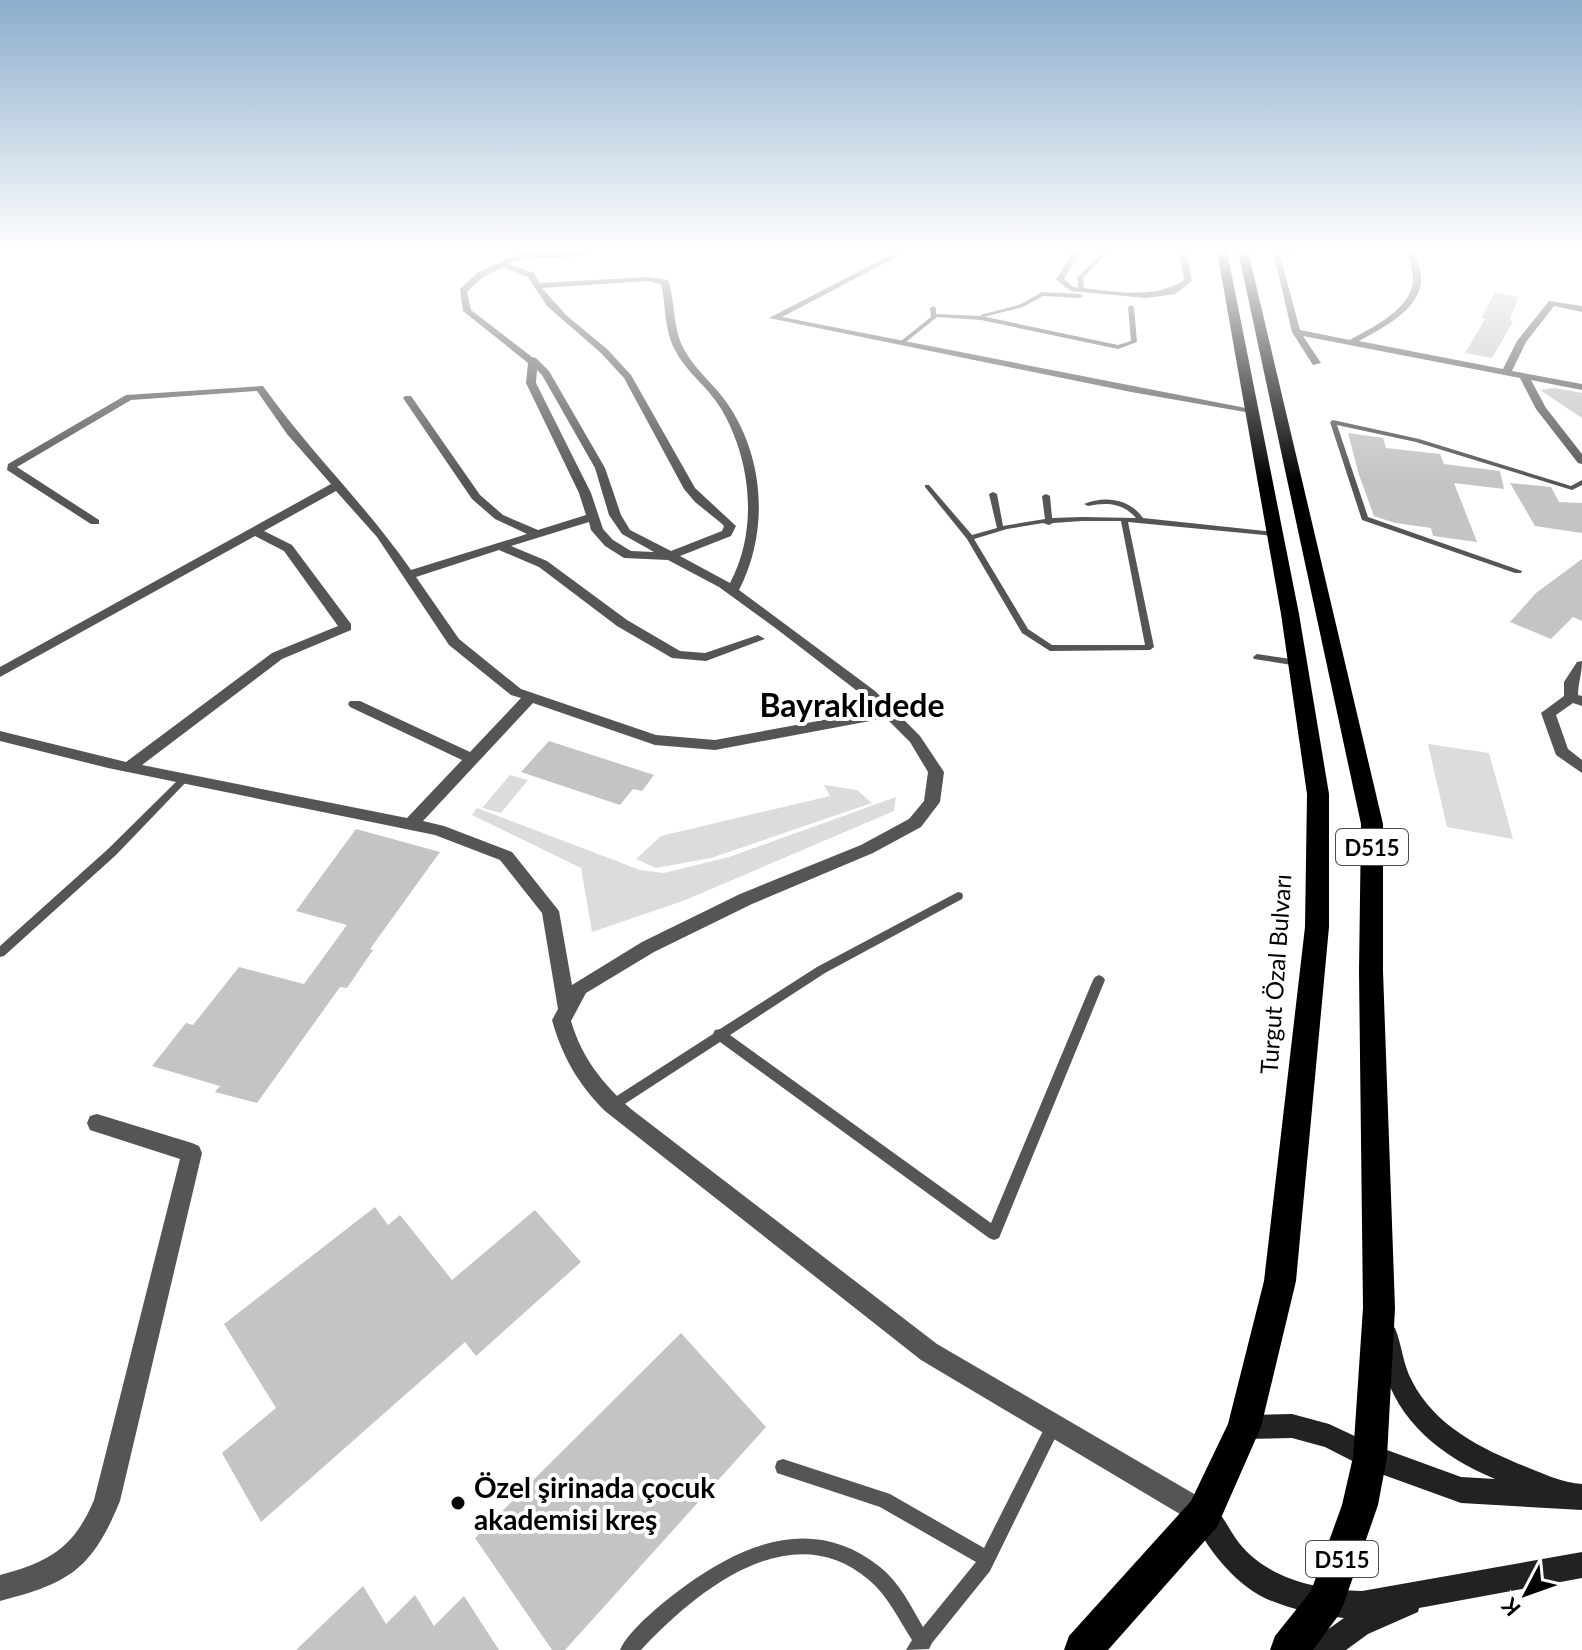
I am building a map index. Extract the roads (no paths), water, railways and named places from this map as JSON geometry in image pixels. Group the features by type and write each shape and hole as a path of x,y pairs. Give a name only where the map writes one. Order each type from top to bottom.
{"highway":[{"name":"Turgut Özal Bulvarı","path":"1083,1650 1204,1514 1244,1427 1280,1281 1317,927 1318,794 1298,663 1236,328"},
{"name":"D515","path":"1260,328 1372,824 1371,971 1379,1308 1370,1457 1360,1505 1325,1603 1289,1650"}],"main road":[{"path":"1379,1308 1402,1389 1426,1425 1480,1460 1577,1498"},
{"path":"1244,1427 1292,1426 1329,1436 1370,1457 1461,1490 1577,1498"},
{"path":"1204,1514 1232,1555 1268,1585 1325,1603 1362,1605 1582,1565"},
{"path":"1323,1650 1358,1624 1437,1590"}],"street":[{"path":"490,328 546,373 600,468 615,515 626,532 732,591 845,675 915,739 936,772 932,802 915,823 867,849 746,899 648,947 580,988 561,1020 568,1050 594,1087 613,1105 929,1352 1204,1514"},
{"path":"533,360 531,383 585,493 597,530 609,543 628,555 670,556 727,533 730,526 721,514 692,492 627,375 575,328"},
{"path":"673,328 676,344 726,408 744,452 753,497 753,532 742,575 732,591"},
{"path":"830,328 1160,396 1251,410"},
{"path":"1295,328 1316,363"},
{"path":"1352,342 1374,328"},
{"path":"1507,371 1532,328"},
{"path":"1296,332 1582,387"},
{"path":"1523,374 1541,409 1582,461"},
{"path":"95,522 12,467 117,403 141,395 263,389 291,432 381,535 454,642 516,692 655,740 715,745 889,713"},
{"path":"408,398 476,497 499,517 537,534"},
{"path":"0,673 338,485"},
{"path":"408,575 592,517"},
{"path":"129,767 277,656 346,627 288,548 255,531"},
{"path":"500,546 543,564 622,623 677,655 706,657 758,639"},
{"path":"1582,665 1571,682 1576,699 1548,713 1561,751 1582,768"},
{"path":"411,824 530,697"},
{"path":"355,704 472,759"},
{"path":"0,736 129,767 438,830 506,856 550,911 567,1010"},
{"path":"0,1588 46,1574 69,1562 85,1548 97,1528 107,1501 192,1153 97,1123"}],"lane":[{"path":"904,341 917,328"},
{"path":"1024,328 1118,347 1134,342 1133,328"},
{"path":"1518,571 1365,518 1333,422 1417,440 1572,488 1582,482"},
{"path":"927,486 970,538 1025,631 1050,648 1150,647 1124,520"},
{"path":"993,494 1000,527"},
{"path":"1046,496 1049,523"},
{"path":"1088,504 1106,500 1120,502 1137,512 1142,522"},
{"path":"970,538 1000,527 1124,520 1275,534"},
{"path":"1257,657 1298,663"},
{"path":"0,953 112,852 185,778"},
{"path":"613,1105 821,970 958,896"},
{"path":"719,1034 994,1233 1099,980"},
{"path":"629,1650 647,1630 717,1574 766,1550 790,1544 814,1545 857,1560 889,1589 919,1646 987,1559 1053,1426"},
{"path":"783,1467 884,1500 987,1559"}],"place":[{"name":"Özel şirinada çocuk akademisi kreş","path":"458,1503"}],"district":[{"name":"Bayraklıdede","path":"852,704"}]}
